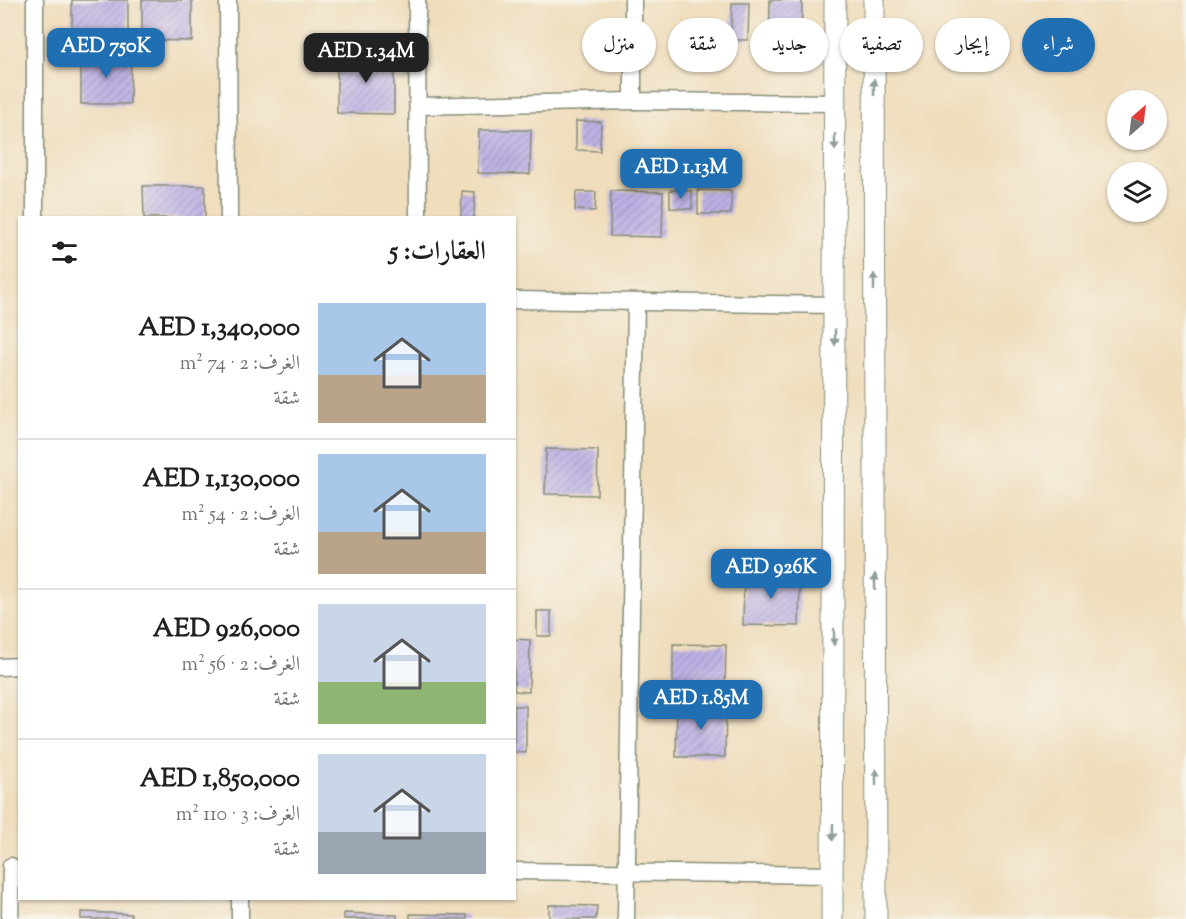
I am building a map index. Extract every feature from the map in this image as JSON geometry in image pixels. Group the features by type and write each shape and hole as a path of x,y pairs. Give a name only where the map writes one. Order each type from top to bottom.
{"street":[{"path":"35,0 35,216"},
{"path":"228,0 229,216"},
{"path":"417,0 418,216"},
{"path":"633,0 633,101"},
{"path":"832,919 835,0"},
{"path":"874,0 876,919"},
{"path":"418,106 633,101 835,103"},
{"path":"516,300 835,305"},
{"path":"626,919 636,302"},
{"path":"0,667 18,666"},
{"path":"10,866 10,919"},
{"path":"516,872 832,875"},
{"path":"240,900 240,919"}],"building":[{"path":"72,0 128,0 128,44 72,44"},
{"path":"142,0 192,0 192,41 142,40"},
{"path":"770,0 802,0 802,18 770,18"},
{"path":"732,3 749,3 748,40 738,40 738,18 732,18"},
{"path":"337,54 394,55 394,114 337,113"},
{"path":"81,55 131,55 130,104 81,104"},
{"path":"576,121 601,122 600,151 576,150"},
{"path":"479,130 531,130 530,174 478,173"},
{"path":"143,186 205,186 205,216 144,216"},
{"path":"670,190 692,191 692,209 670,208"},
{"path":"698,190 731,191 731,214 698,214"},
{"path":"462,191 475,192 474,216 461,216"},
{"path":"611,191 663,192 662,237 610,236"},
{"path":"576,192 596,192 595,211 575,210"},
{"path":"546,449 598,450 597,495 545,494"},
{"path":"744,575 800,576 799,626 743,625"},
{"path":"537,611 551,611 551,636 537,636"},
{"path":"516,639 530,640 529,692 516,691"},
{"path":"673,644 726,645 725,689 673,688"},
{"path":"677,705 726,706 725,757 676,757"},
{"path":"516,706 526,706 526,753 516,752"},
{"path":"549,905 597,906 596,919 549,919"},
{"path":"81,912 131,914 131,919 81,919"},
{"path":"344,913 397,915 397,919 344,919"},
{"path":"410,914 467,915 467,919 410,919"}]}
